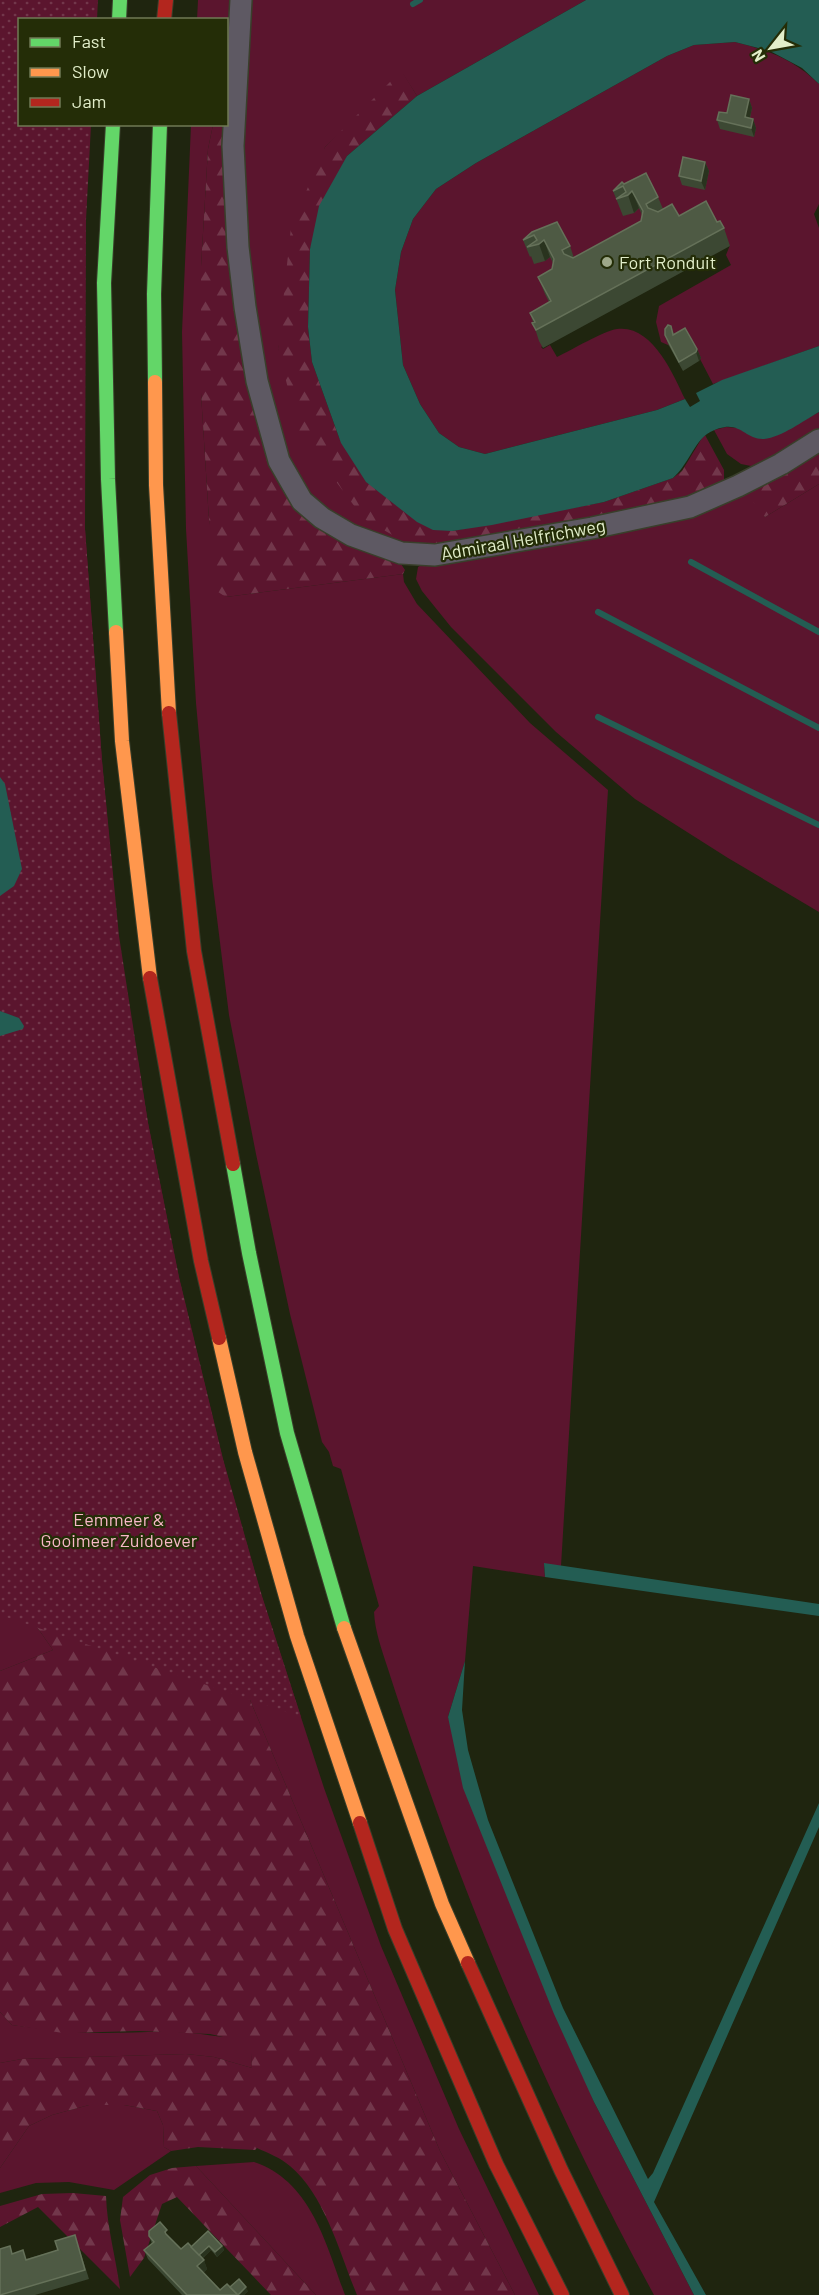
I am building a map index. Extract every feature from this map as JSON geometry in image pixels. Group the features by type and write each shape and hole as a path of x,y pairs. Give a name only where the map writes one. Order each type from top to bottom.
{"highway":[{"path":"119,18 120,0"},
{"path":"165,18 166,0"},
{"path":"113,126 105,295 108,479 122,741 146,956 201,1261 245,1452 297,1636 395,1929 496,2164 562,2295"},
{"path":"160,126 154,294 156,485 170,739 194,951 249,1253 287,1433 341,1619 442,1904 561,2170 622,2295"}],"street":[{"name":"Admiraal Helfrichweg","path":"241,0 233,146 238,247 245,307 258,381 279,461 302,501 322,518 351,535 401,553 435,555 592,528 690,507 781,464 819,440"}],"green space":[{"path":"0,0 18,18 18,126 21,126 85,220 85,529 102,761 118,936 148,1123 179,1278 223,1460 261,1594 324,1788 381,1946 459,2129 539,2295 515,2295 440,2151 234,1662 164,1407"},
{"name":"Eemmeer & Gooimeer Zuidoever","path":"0,0 98,0 97,18 18,18 18,126 91,126 86,220 85,529 102,761 119,936 148,1123 179,1277 223,1459 261,1593 301,1717 0,1615"},
{"path":"198,0 232,0 228,85 228,18 197,18"},
{"path":"248,0 586,0 417,96 403,74 325,147 278,349 414,547 356,529 320,509 286,462 264,380 243,246 238,130"},
{"path":"735,42 790,62 819,84 819,204 814,214 819,228 819,346 713,384 700,359 661,342 656,322 659,306 731,265 726,255 730,245 541,347 543,349 550,345 557,357 611,330 629,330 641,334 660,353 685,399 657,410 485,454 459,447 439,433 420,404 403,365 395,290 401,252 413,219 436,189 476,163 667,56 694,45"},
{"path":"403,73 417,96 347,156 310,249 308,327 312,362 341,443 452,531 604,502 673,478 682,471 705,435 724,470 724,482 703,497 436,550 414,547 364,519 299,432 278,349 291,227 325,147 391,81"},
{"path":"191,126 213,126 208,149 201,267 201,393 209,520 226,597 403,574 404,582 417,604 530,723 608,790 561,1566 544,1564 545,1577 473,1566 465,1661 448,1717 594,2102 694,2295 654,2295 587,2166 526,2034 470,1900 404,1716 381,1648 374,1612 379,1606 341,1469 333,1466 329,1452 322,1442 290,1314 229,1015 212,878 196,703 186,529 182,332"},
{"path":"213,126 226,126 233,249 288,492 395,555 405,570 403,574 226,597 218,592 209,520 201,393 201,267 208,149"},
{"path":"819,412 819,434 756,467 741,464 727,454 714,430 726,427 738,428 755,437 775,436"},
{"path":"0,421 234,1662 440,2151 515,2295 357,2295 322,2209 302,2178 290,2166 257,2148 255,2150 198,2147 171,2151 164,2147 163,2125 157,2111 124,2105 89,2105 52,2115 29,2126 0,2168 0,2063 22,2059 186,2054 214,2057 252,2068 250,2038 232,2039 210,2034 139,2031 63,2033 12,2025 0,2012 0,1671 53,1650 0,1574"},
{"path":"819,445 819,484 765,517 754,503 749,487"},
{"path":"819,484 819,912 635,799 556,732 451,627 422,591 416,579 418,567 425,562 749,487 765,517"},
{"path":"0,1574 53,1650 0,1671"},
{"path":"0,2012 12,2025 58,2030 104,2033 177,2032 251,2038 252,2068 214,2057 186,2054 22,2059 0,2063"},
{"path":"89,2105 124,2105 157,2111 163,2125 164,2147 171,2151 114,2190 69,2182 36,2183 0,2193 0,2168 29,2126 52,2115"},
{"path":"254,2162 273,2171 290,2184 303,2199 323,2236 345,2295 316,2295 196,2166"},
{"path":"196,2166 316,2295 271,2295 177,2197 162,2204 144,2258 130,2277 120,2220 123,2197 150,2175 172,2168"},
{"path":"73,2193 106,2196 120,2289 38,2207 0,2227 0,2206 42,2194"}],"water":[{"path":"586,0 819,0 819,84 802,68 770,51 735,42 694,45 667,56 476,163 436,189 413,219 401,252 395,290 403,365 420,404 439,433 459,447 485,454 657,410 685,399 690,407 700,401 696,393 722,380 819,346 819,412 771,438 750,436 734,427 718,429 703,438 673,478 604,502 492,525 452,531 433,530 417,522 366,482 341,443 312,362 308,327 310,249 319,206 347,156 417,96"},
{"path":"0,777 5,784 22,869 14,886 0,896"},
{"path":"0,1011 19,1018 24,1026 23,1029 0,1036"},
{"path":"544,1563 819,1604 819,1616 545,1577"},
{"path":"465,1661 462,1710 468,1750 488,1820 563,2008 648,2179 653,2173 819,1803 819,1827 654,2202 706,2295 694,2295 594,2102 554,2014 463,1788 448,1717"}],"building":[{"path":"731,95 749,99 745,117 753,119 751,128 717,120 719,112 727,113"},
{"path":"683,157 705,162 701,181 679,176"},
{"path":"646,173 658,197 646,204 648,208 658,212 672,204 679,216 706,201 717,222 720,221 724,228 536,330 530,313 551,301 538,277 552,269 554,259 544,240 527,247 537,240 534,235 523,240 532,232 557,222 570,246 562,250 564,254 573,258 641,221 643,211 632,191 616,199 626,192 623,186 613,191 622,182 624,184"},
{"path":"668,325 671,326 673,335 685,328 697,349 696,352 679,362 665,335"},
{"path":"160,2222 167,2230 166,2234 181,2249 188,2243 204,2260 197,2266 220,2290 227,2284 238,2295 187,2295 144,2250 154,2242 149,2236 149,2231"},
{"path":"208,2231 222,2246 215,2252 209,2246 199,2255 191,2247"},
{"path":"75,2235 85,2270 0,2295 0,2249 10,2246 12,2254 23,2250 26,2260 58,2250 55,2241"},
{"path":"239,2279 246,2287 238,2295 230,2287"}],"waterway":[{"path":"413,4 420,0"},
{"path":"691,562 819,632"},
{"path":"598,612 819,728"},
{"path":"598,717 819,825"}],"traffic: fast":[{"path":"119,18 120,0"},
{"path":"113,126 104,283 108,479 116,632"},
{"path":"155,382 154,294 160,126"},
{"path":"233,1164 249,1253 287,1433 344,1628"}],"traffic: slow":[{"path":"155,382 156,485 169,713"},
{"path":"116,632 122,741 150,978"},
{"path":"219,1338 245,1452 297,1636 360,1823"},
{"path":"344,1628 442,1904 468,1963"}],"traffic: jam":[{"path":"164,18 166,0"},
{"path":"169,713 194,951 233,1164"},
{"path":"150,978 201,1261 219,1338"},
{"path":"360,1823 395,1929 496,2164 562,2295"},
{"path":"468,1963 561,2170 622,2295"}],"place":[{"name":"Fort Ronduit","path":"607,262"}]}
